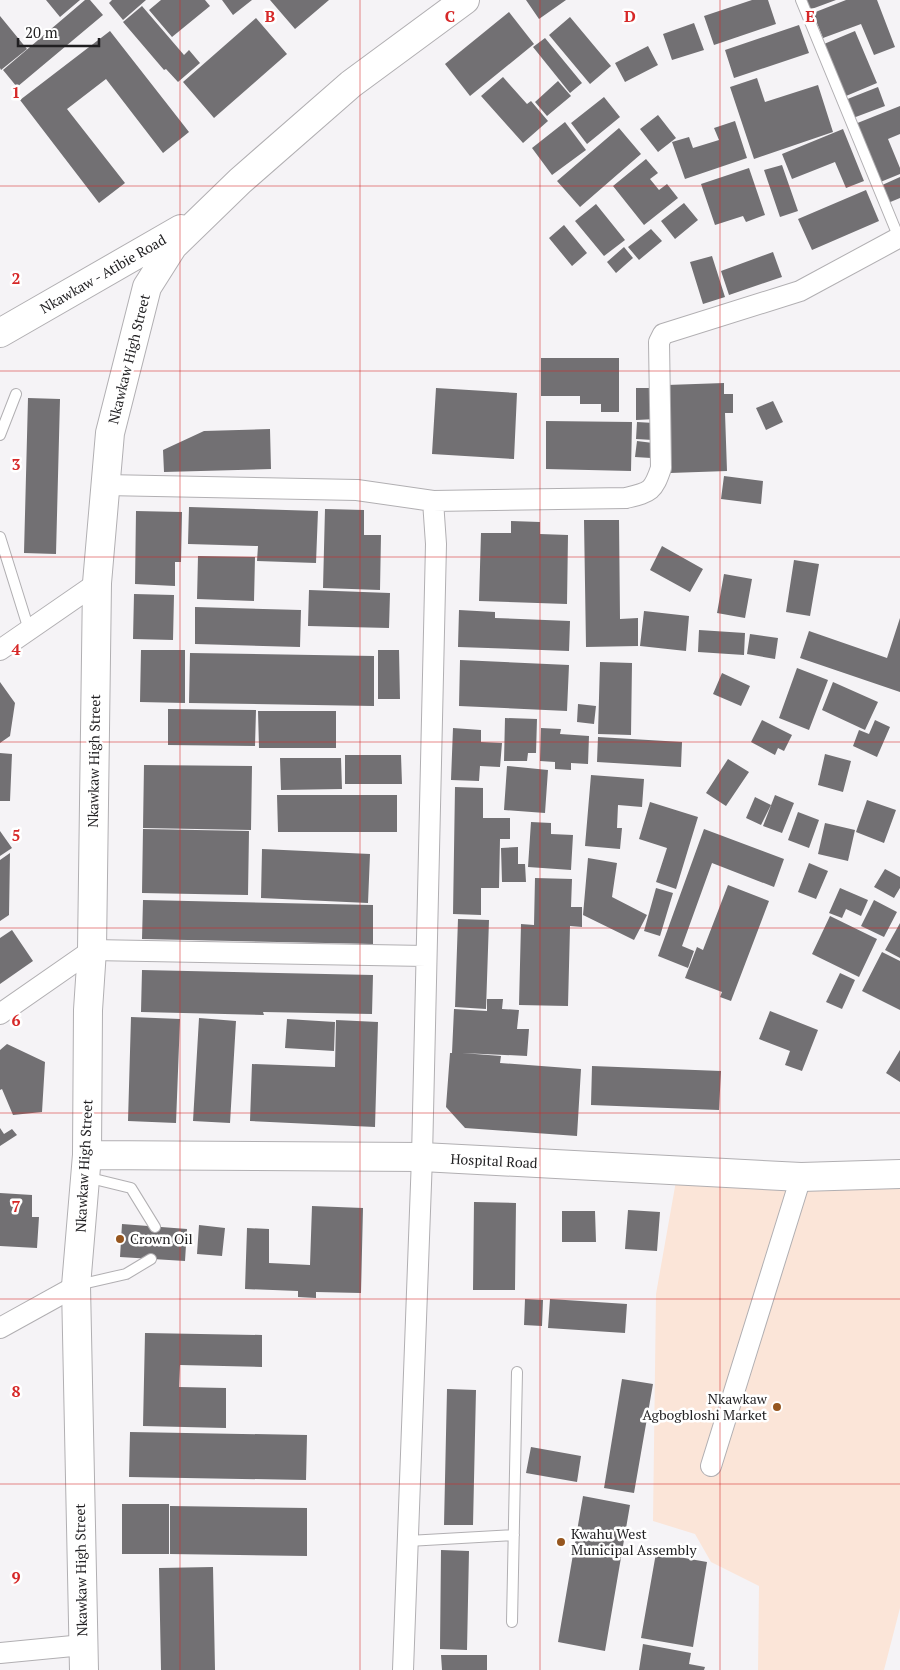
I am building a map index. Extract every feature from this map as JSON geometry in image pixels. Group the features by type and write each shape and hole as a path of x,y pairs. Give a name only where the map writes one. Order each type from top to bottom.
{"main road":[{"name":"Nkawkaw High Street","path":"83,1657 76,1286 86,1166 88,1010 92,950 97,583 110,433 147,287 173,246 240,181 351,84 457,3"},
{"name":"Nkawkaw - Atibie Road","path":"0,333 206,214"},
{"name":"Hospital Road","path":"86,1166 422,1157 801,1177 900,1174"}],"street":[{"path":"105,485 357,490 433,501 626,498 647,493 655,485 661,468 659,342 663,334 800,291 900,238"},
{"path":"403,1670 422,1157 436,554 433,501"},
{"path":"0,650 97,583"},
{"path":"0,1014 92,950 426,956"},
{"path":"711,1466 801,1177"},
{"path":"0,1328 76,1286"},
{"path":"0,1652 83,1657"}],"lane":[{"path":"801,0 900,238"},
{"path":"0,435 16,394"},
{"path":"0,537 29,630"},
{"path":"86,1166 131,1188 155,1227"},
{"path":"76,1286 126,1274 151,1259"},
{"path":"512,1622 517,1372"},
{"path":"408,1541 514,1535"}],"shaded area":[{"name":"Nkawkaw Agbogbloshi Market","path":"676,1181 900,1184 900,1608 884,1670 758,1670 759,1586 711,1562 695,1534 653,1521 656,1294"}],"building":[{"path":"46,0 80,0 60,17"},
{"path":"85,0 90,0 103,15 17,87 3,70"},
{"path":"112,0 146,0 123,20 109,3"},
{"path":"161,0 205,0 210,6 172,37 149,10"},
{"path":"222,0 252,0 233,15"},
{"path":"270,0 329,0 295,29"},
{"path":"526,0 566,0 539,19"},
{"path":"752,0 768,0 776,24 714,45 704,16"},
{"path":"805,0 836,0 809,10"},
{"path":"846,0 877,0 895,47 874,55 861,24 823,38 813,13"},
{"path":"142,6 184,55 189,50 200,63 178,82 166,69 164,70 123,22"},
{"path":"509,12 534,44 470,96 445,64"},
{"path":"0,16 27,49 1,70 0,68"},
{"path":"570,17 611,66 590,84 549,35"},
{"path":"256,18 287,54 214,118 183,82"},
{"path":"694,23 704,50 672,60 663,34"},
{"path":"799,25 809,53 734,78 725,50"},
{"path":"110,31 189,132 163,153 106,79 67,109 125,183 99,203 20,100"},
{"path":"855,31 877,83 846,96 824,44"},
{"path":"545,38 582,83 570,93 533,47"},
{"path":"648,46 658,65 625,82 615,63"},
{"path":"503,77 527,104 531,101 548,121 523,143 481,96"},
{"path":"757,78 765,102 818,85 833,132 754,159 730,87"},
{"path":"558,81 571,96 547,116 535,102"},
{"path":"878,87 885,106 853,118 845,100"},
{"path":"604,97 620,117 587,144 571,123"},
{"path":"900,106 900,134 888,139 900,168 900,174 878,183 855,124"},
{"path":"658,115 676,138 658,152 640,129"},
{"path":"735,121 747,158 685,179 672,142 689,137 693,148 719,140 714,128"},
{"path":"565,122 586,150 552,175 532,148"},
{"path":"619,128 641,154 580,207 557,181"},
{"path":"843,129 864,181 846,188 835,162 792,179 782,154"},
{"path":"646,159 658,173 650,179 659,190 667,184 678,198 644,225 613,186"},
{"path":"782,165 798,211 780,217 764,170"},
{"path":"749,168 765,215 746,222 743,216 715,225 701,184"},
{"path":"900,177 900,198 888,203 880,186"},
{"path":"866,190 879,221 812,250 798,219"},
{"path":"684,203 698,220 675,239 661,221"},
{"path":"596,204 625,240 604,256 575,221"},
{"path":"564,225 587,253 572,266 549,238"},
{"path":"651,229 662,241 639,260 628,247"},
{"path":"624,247 633,258 616,273 607,262"},
{"path":"773,252 782,277 729,295 721,271"},
{"path":"712,256 725,297 703,304 690,262"},
{"path":"541,358 619,358 619,412 601,412 601,404 580,404 580,396 541,396"},
{"path":"724,383 724,394 733,394 733,413 725,413 727,471 670,473 667,385"},
{"path":"436,388 517,393 514,459 432,454"},
{"path":"636,388 655,388 656,419 636,420"},
{"path":"28,398 60,399 56,554 24,553"},
{"path":"773,401 783,422 766,430 756,408"},
{"path":"546,421 632,422 631,471 546,469"},
{"path":"637,422 654,423 653,440 636,439"},
{"path":"270,429 271,469 164,472 163,450 204,431"},
{"path":"637,441 653,443 651,458 635,457"},
{"path":"724,476 763,481 761,504 721,499"},
{"path":"189,507 318,511 316,563 257,561 258,546 188,544"},
{"path":"325,509 364,510 364,535 381,535 380,590 323,588"},
{"path":"136,511 182,512 181,562 175,562 175,586 135,584"},
{"path":"584,520 619,520 620,619 638,618 638,646 586,647"},
{"path":"511,521 540,522 540,534 568,535 567,604 479,601 481,533 511,533"},
{"path":"662,546 703,569 690,592 650,570"},
{"path":"198,556 255,557 254,601 197,599"},
{"path":"794,560 819,564 810,616 786,612"},
{"path":"724,574 752,579 745,618 717,613"},
{"path":"309,590 390,593 389,628 308,626"},
{"path":"134,594 174,595 173,640 133,639"},
{"path":"195,607 301,610 300,647 195,644"},
{"path":"459,610 495,612 495,618 570,621 569,651 458,647"},
{"path":"644,611 689,616 686,651 640,646"},
{"path":"900,618 900,692 800,658 809,631 887,658"},
{"path":"699,630 745,633 744,655 698,652"},
{"path":"750,634 778,638 775,659 747,654"},
{"path":"141,650 185,650 185,703 140,702"},
{"path":"378,650 399,650 400,699 378,699"},
{"path":"190,653 374,656 374,706 189,703"},
{"path":"460,660 569,665 567,711 459,706"},
{"path":"600,662 632,663 631,735 598,734"},
{"path":"797,668 828,680 809,730 779,718"},
{"path":"722,673 750,686 741,706 713,694"},
{"path":"0,682 15,703 10,736 0,743"},
{"path":"833,682 878,702 865,730 822,710"},
{"path":"578,704 596,706 594,724 577,722"},
{"path":"168,709 256,710 255,746 168,745"},
{"path":"258,711 336,711 336,748 259,748"},
{"path":"505,718 537,719 536,753 528,753 527,761 504,761"},
{"path":"762,720 792,735 784,751 778,748 775,755 751,742"},
{"path":"875,720 890,727 877,757 853,746 859,730 869,734"},
{"path":"453,728 481,730 481,742 502,743 500,767 480,766 479,781 451,780"},
{"path":"541,728 561,729 560,734 589,736 588,764 571,763 571,770 555,769 555,762 540,761"},
{"path":"598,737 682,742 681,767 597,762"},
{"path":"0,753 12,754 10,801 0,801"},
{"path":"825,754 851,761 843,792 818,785"},
{"path":"345,755 401,755 402,784 345,784"},
{"path":"280,758 341,758 342,789 281,790"},
{"path":"728,759 749,772 726,806 706,793"},
{"path":"144,765 252,766 251,830 143,828"},
{"path":"507,766 548,770 545,813 504,810"},
{"path":"591,775 644,779 642,807 618,805 617,828 622,828 620,849 585,846"},
{"path":"455,787 483,788 483,818 510,818 510,839 500,839 499,888 481,888 481,915 453,914"},
{"path":"277,795 397,795 397,832 278,832"},
{"path":"775,795 794,803 782,833 763,826"},
{"path":"755,797 771,805 761,825 746,818"},
{"path":"867,800 896,810 884,843 856,832"},
{"path":"650,802 698,817 676,889 656,882 667,848 639,839"},
{"path":"798,812 819,820 809,848 788,840"},
{"path":"531,822 551,823 551,834 573,835 571,870 528,867"},
{"path":"825,823 855,830 848,861 818,854"},
{"path":"143,829 249,831 248,895 142,893"},
{"path":"704,829 784,859 774,887 712,863 682,946 694,951 688,968 658,956"},
{"path":"0,831 12,848 0,856"},
{"path":"518,847 518,864 525,864 526,882 502,882 501,848"},
{"path":"262,849 370,854 368,903 261,898"},
{"path":"10,853 9,915 0,921 0,860"},
{"path":"588,858 617,863 612,897 647,915 634,940 583,915"},
{"path":"809,863 828,871 816,899 798,892"},
{"path":"885,869 900,877 900,888 894,898 874,887"},
{"path":"535,878 572,879 571,907 582,907 582,927 570,926 568,1006 519,1005 521,924 534,925"},
{"path":"728,885 769,901 731,1001 720,997 722,992 685,978 697,947 703,950"},
{"path":"656,888 673,893 660,936 644,931"},
{"path":"840,888 868,900 861,916 846,909 842,918 829,913"},
{"path":"143,900 373,905 373,944 142,939"},
{"path":"874,900 897,912 884,937 861,926"},
{"path":"830,916 877,939 859,977 812,954"},
{"path":"458,919 489,920 486,1009 455,1007"},
{"path":"900,923 900,958 885,950"},
{"path":"12,930 33,961 0,984 0,938"},
{"path":"882,952 900,961 900,1010 862,991"},
{"path":"142,970 373,975 372,1014 263,1012 264,1015 141,1012"},
{"path":"840,973 855,980 842,1009 826,1002"},
{"path":"487,999 503,999 502,1009 519,1010 517,1029 529,1029 527,1056 462,1053 501,1056 500,1063 581,1069 577,1136 465,1128 446,1107 450,1053 452,1053 454,1009 487,1011"},
{"path":"770,1011 818,1030 802,1071 785,1065 790,1051 759,1039"},
{"path":"131,1017 180,1019 176,1123 128,1121"},
{"path":"199,1018 236,1021 230,1123 193,1121"},
{"path":"287,1019 335,1022 334,1051 285,1048"},
{"path":"336,1020 378,1022 375,1127 250,1121 252,1064 335,1067"},
{"path":"7,1044 45,1062 42,1112 13,1115 2,1089 0,1090 0,1050"},
{"path":"900,1050 900,1082 886,1073"},
{"path":"592,1066 721,1071 719,1110 591,1105"},
{"path":"0,1128 4,1134 12,1129 17,1135 0,1146"},
{"path":"0,1193 32,1195 32,1217 39,1217 37,1248 0,1246"},
{"path":"474,1202 516,1203 515,1290 473,1290"},
{"path":"312,1206 363,1208 361,1293 316,1292 316,1298 298,1297 298,1291 245,1289 247,1228 269,1229 269,1263 310,1265"},
{"path":"628,1210 660,1212 657,1251 625,1249"},
{"path":"562,1211 595,1211 596,1242 562,1242"},
{"path":"122,1224 187,1229 185,1261 120,1257"},
{"path":"199,1225 225,1228 222,1256 197,1254"},
{"path":"525,1299 543,1300 542,1326 524,1325"},
{"path":"550,1299 627,1304 625,1333 548,1328"},
{"path":"145,1333 262,1335 262,1367 180,1365 179,1387 226,1388 226,1428 143,1426"},
{"path":"622,1379 653,1384 634,1493 604,1488"},
{"path":"447,1389 476,1390 473,1525 444,1525"},
{"path":"130,1432 307,1435 306,1480 129,1477"},
{"path":"531,1447 581,1456 577,1482 526,1473"},
{"path":"583,1496 630,1505 605,1651 558,1642"},
{"path":"122,1504 169,1504 169,1554 122,1554"},
{"path":"170,1506 307,1508 307,1556 170,1554"},
{"path":"441,1550 469,1551 467,1650 440,1649"},
{"path":"656,1553 707,1562 693,1647 641,1638"},
{"path":"213,1567 215,1670 161,1670 159,1568"},
{"path":"643,1644 691,1653 689,1664 705,1667 704,1670 639,1670"},
{"path":"441,1655 487,1655 487,1670 442,1670"}],"place":[{"name":"Crown Oil","path":"120,1239"},
{"name":"Nkawkaw Agbogbloshi Market","path":"777,1407"},
{"name":"Kwahu West Municipal Assembly","path":"561,1542"}]}
